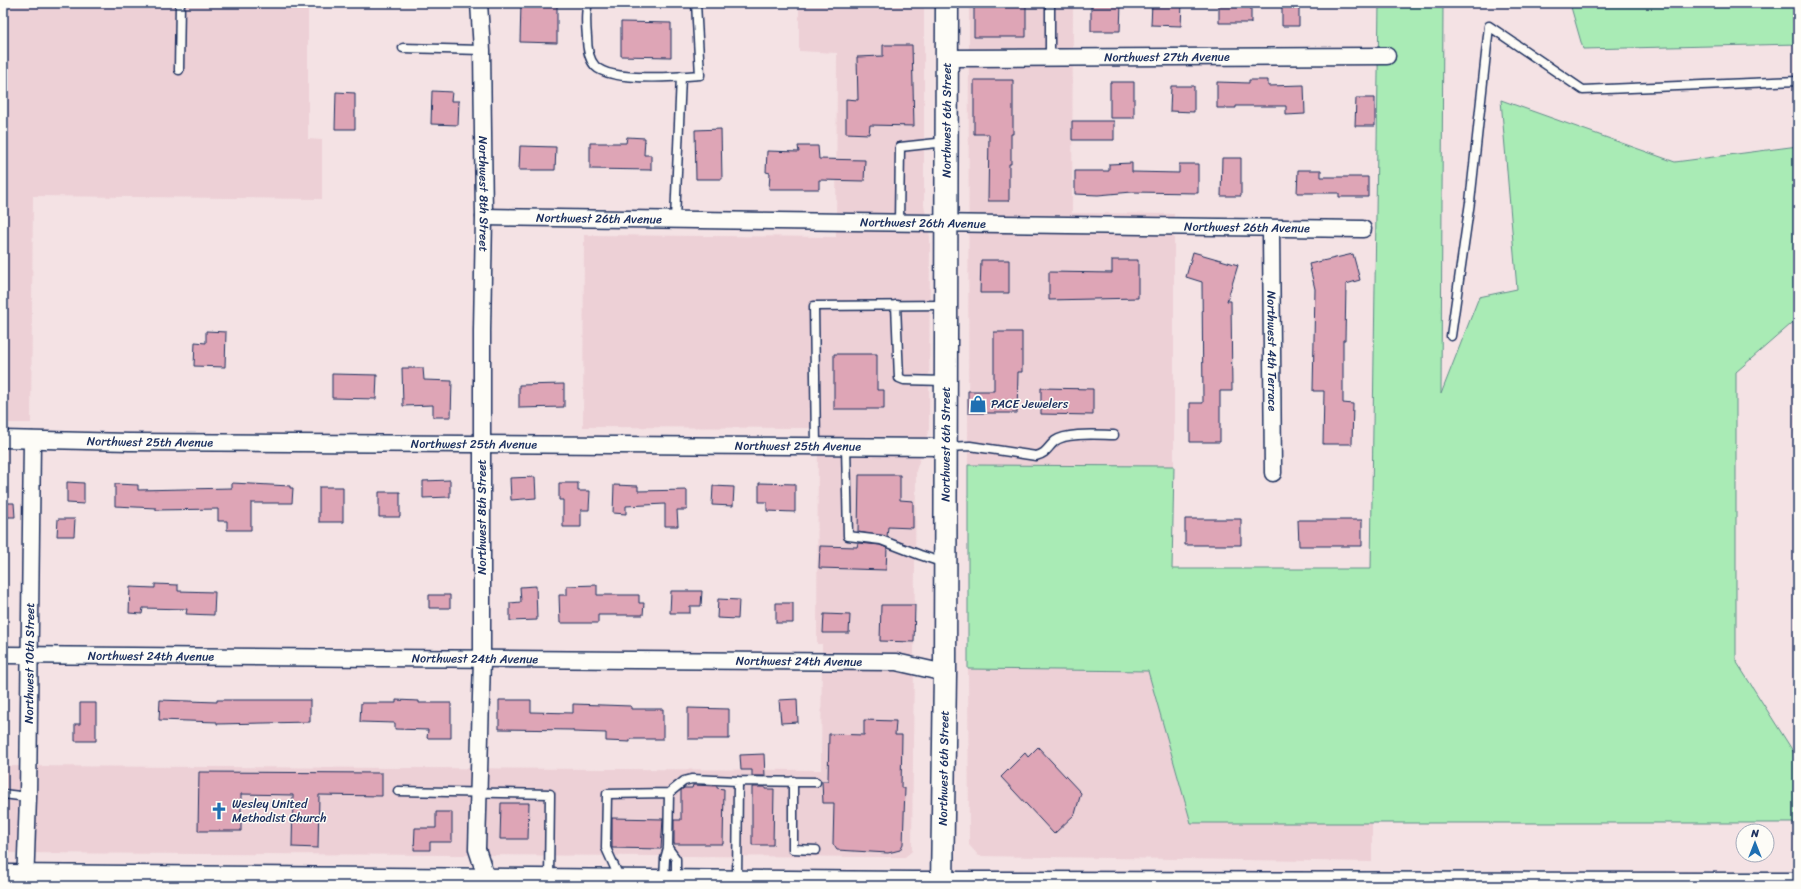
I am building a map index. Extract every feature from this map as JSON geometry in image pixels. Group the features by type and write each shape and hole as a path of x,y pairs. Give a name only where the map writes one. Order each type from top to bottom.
{"main road":[{"name":"Northwest 6th Street","path":"942,885 945,673 947,3"},
{"path":"3,876 25,881 392,883 522,883 549,880 621,883 670,881 942,885 1798,884"}],"street":[{"name":"Northwest 8th Street","path":"479,3 482,50 484,217 482,659 477,849 488,883"},
{"name":"Northwest 27th Avenue","path":"946,58 1387,56"},
{"name":"Northwest 26th Avenue","path":"484,217 1271,229 1362,229"},
{"name":"Northwest 4th Terrace","path":"1271,229 1273,472"},
{"name":"Northwest 25th Avenue","path":"3,439 137,442 946,447"},
{"name":"Northwest 10th Street","path":"25,881 28,797 32,440"},
{"name":"Northwest 24th Avenue","path":"3,655 896,662 945,673"}],"lane":[{"path":"179,70 180,3"},
{"path":"588,3 586,27 587,50 594,65 603,72 628,76 700,75 696,3"},
{"path":"1050,3 1050,58"},
{"path":"1451,336 1470,202 1489,26 1582,90 1798,81"},
{"path":"403,48 482,50"},
{"path":"675,220 681,76"},
{"path":"899,223 900,147 946,142"},
{"path":"896,305 899,378 904,380 946,381"},
{"path":"816,446 814,306 946,305"},
{"path":"946,447 970,446 1036,456 1045,454 1056,440 1086,434 1114,435"},
{"path":"846,446 848,536 881,540 945,563"},
{"path":"621,883 606,848 607,794 669,793 684,781 692,779 816,782"},
{"path":"737,882 738,781"},
{"path":"793,781 792,849 816,850"},
{"path":"398,791 550,794 549,880"},
{"path":"669,793 668,848 676,859 670,881"},
{"path":"3,794 28,797"}],"shaded area":[{"path":"3,3 308,3 308,139 322,140 322,199 33,196 31,423 3,423"},
{"path":"799,3 924,3 924,205 930,237 929,429 916,471 912,851 905,857 3,853 3,766 821,770 822,644 817,644 818,428 583,427 584,235 836,237 837,53 799,51"},
{"path":"969,3 1073,3 1072,213 1174,214 1174,466 968,465"},
{"path":"968,669 1148,671 1191,823 1372,823 1372,862 979,856 969,845"}],"green space":[{"path":"1379,3 1443,3 1441,394 1479,297 1517,289 1501,100 1675,162 1798,146 1798,318 1736,372 1736,661 1798,759 1798,823 1191,823 1148,671 968,669 968,465 1174,466 1172,569 1371,569"},
{"path":"1572,3 1798,3 1798,44 1583,49 1571,7"}],"building":[{"path":"521,3 557,3 557,43 520,42"},
{"path":"974,3 1026,3 1026,37 974,37"},
{"path":"1091,3 1121,3 1120,31 1091,31"},
{"path":"1152,3 1182,4 1181,26 1151,25"},
{"path":"1219,3 1251,3 1251,23 1219,23"},
{"path":"1282,3 1299,3 1299,26 1282,26"},
{"path":"621,22 671,23 671,57 621,56"},
{"path":"883,45 912,45 914,126 870,125 869,134 846,133 846,99 858,100 857,57 883,56"},
{"path":"974,80 1013,80 1013,134 1011,134 1011,164 1009,164 1009,201 988,201 989,134 974,134"},
{"path":"1249,80 1268,80 1268,86 1304,85 1305,114 1286,115 1286,106 1236,106 1236,108 1217,108 1217,82 1249,83"},
{"path":"1110,82 1134,82 1134,118 1110,118"},
{"path":"1171,86 1194,86 1194,112 1170,111"},
{"path":"432,91 452,92 451,101 459,101 458,125 431,124"},
{"path":"336,92 355,93 355,129 335,129"},
{"path":"1356,98 1375,98 1375,126 1355,126"},
{"path":"1072,121 1114,121 1114,140 1072,140"},
{"path":"721,129 722,179 696,179 695,130"},
{"path":"627,137 645,138 644,155 651,155 651,170 590,169 590,143 626,143"},
{"path":"520,146 556,147 555,170 519,170"},
{"path":"798,146 818,146 819,159 865,160 864,181 819,180 819,189 769,189 770,173 766,172 767,151 799,152"},
{"path":"1222,158 1241,158 1241,196 1221,196"},
{"path":"1132,163 1132,172 1179,173 1179,164 1198,164 1198,193 1132,192 1098,195 1075,194 1075,171 1109,171 1109,164"},
{"path":"1298,170 1321,170 1321,177 1368,177 1368,197 1339,197 1339,193 1297,193"},
{"path":"1193,252 1238,265 1227,301 1231,301 1232,391 1220,391 1220,442 1190,442 1190,403 1203,403 1202,282 1186,277"},
{"path":"1353,254 1360,280 1346,284 1345,340 1343,340 1343,403 1353,404 1352,444 1323,444 1324,391 1313,391 1315,289 1309,264"},
{"path":"981,260 1009,260 1009,293 980,293"},
{"path":"1112,260 1138,260 1138,298 1049,300 1049,272 1112,273"},
{"path":"206,331 226,332 225,367 194,366 195,342 206,343"},
{"path":"994,332 1022,332 1022,372 1018,372 1017,413 968,413 968,391 994,391"},
{"path":"834,354 877,354 877,390 884,390 884,409 834,409"},
{"path":"402,368 423,368 424,380 452,381 451,417 433,417 433,405 403,406"},
{"path":"332,374 377,375 376,399 332,398"},
{"path":"564,384 564,407 519,408 519,385"},
{"path":"1041,388 1093,389 1093,415 1041,414"},
{"path":"859,475 900,475 900,500 913,501 913,528 888,527 887,537 858,532"},
{"path":"535,477 536,498 511,500 510,478"},
{"path":"450,480 450,497 423,498 423,481"},
{"path":"67,482 84,483 84,504 67,503"},
{"path":"232,483 290,486 290,488 293,488 292,503 251,503 251,530 227,530 227,521 218,521 218,509 156,510 156,508 115,506 115,484 138,485 138,490 232,488"},
{"path":"559,483 578,483 578,491 590,491 589,510 581,510 581,527 563,527 563,500 559,500"},
{"path":"759,483 795,484 795,512 767,511 767,502 759,502"},
{"path":"614,485 638,486 638,491 687,490 687,510 677,510 678,526 665,526 665,504 626,506 626,514 613,513"},
{"path":"713,486 734,487 733,506 712,505"},
{"path":"319,487 343,487 343,522 319,522"},
{"path":"379,492 400,492 400,517 379,517"},
{"path":"3,503 14,503 15,517 3,517"},
{"path":"58,519 75,519 74,536 57,536"},
{"path":"1185,519 1241,519 1241,545 1185,545"},
{"path":"1298,520 1362,520 1362,546 1299,546"},
{"path":"858,543 880,545 887,548 886,570 819,568 820,546 857,547"},
{"path":"155,584 178,585 178,591 215,592 214,615 186,614 187,609 143,608 142,614 129,613 130,587 155,588"},
{"path":"597,585 597,595 639,595 639,603 644,603 643,615 598,615 598,623 560,623 559,595 567,595 567,586"},
{"path":"536,586 537,620 510,621 510,603 521,602 520,587"},
{"path":"671,591 702,591 701,606 690,606 690,613 670,613"},
{"path":"429,595 450,595 450,608 429,608"},
{"path":"718,599 739,600 738,619 717,618"},
{"path":"776,603 793,603 793,623 776,623"},
{"path":"881,605 915,605 914,642 880,641"},
{"path":"824,614 850,615 849,633 823,633"},
{"path":"797,699 798,722 781,723 779,700"},
{"path":"160,700 217,702 217,700 310,700 310,722 217,724 217,722 159,720"},
{"path":"396,700 419,701 419,703 451,703 451,738 427,738 428,730 395,729 395,723 360,722 361,703 396,703"},
{"path":"499,700 531,700 531,712 573,713 573,704 631,706 631,709 663,709 663,739 630,739 630,742 606,741 606,733 573,732 573,730 499,729"},
{"path":"80,703 96,703 96,741 75,741 75,724 80,724"},
{"path":"688,708 729,709 729,739 688,739"},
{"path":"864,720 896,721 895,735 902,735 901,788 905,788 903,844 900,850 888,853 837,850 833,844 834,803 823,803 822,781 828,781 829,734 864,735"},
{"path":"1038,747 1081,793 1075,814 1054,834 1001,777 1025,753 1028,757"},
{"path":"764,754 765,776 752,776 752,770 741,770 740,755"},
{"path":"199,772 382,773 382,796 319,795 318,848 292,847 293,795 241,794 241,831 198,831"},
{"path":"693,785 717,786 717,788 724,789 723,844 674,844 674,820 681,820 681,790 684,788 692,788"},
{"path":"752,787 774,789 773,845 752,845"},
{"path":"501,803 529,803 528,839 500,839"},
{"path":"436,812 452,812 452,842 430,842 430,850 414,850 415,828 436,828"},
{"path":"612,818 663,819 661,849 612,848"}],"place":[{"name":"PACE Jewelers","path":"978,404"},
{"name":"Wesley United Methodist Church","path":"219,811"}]}
